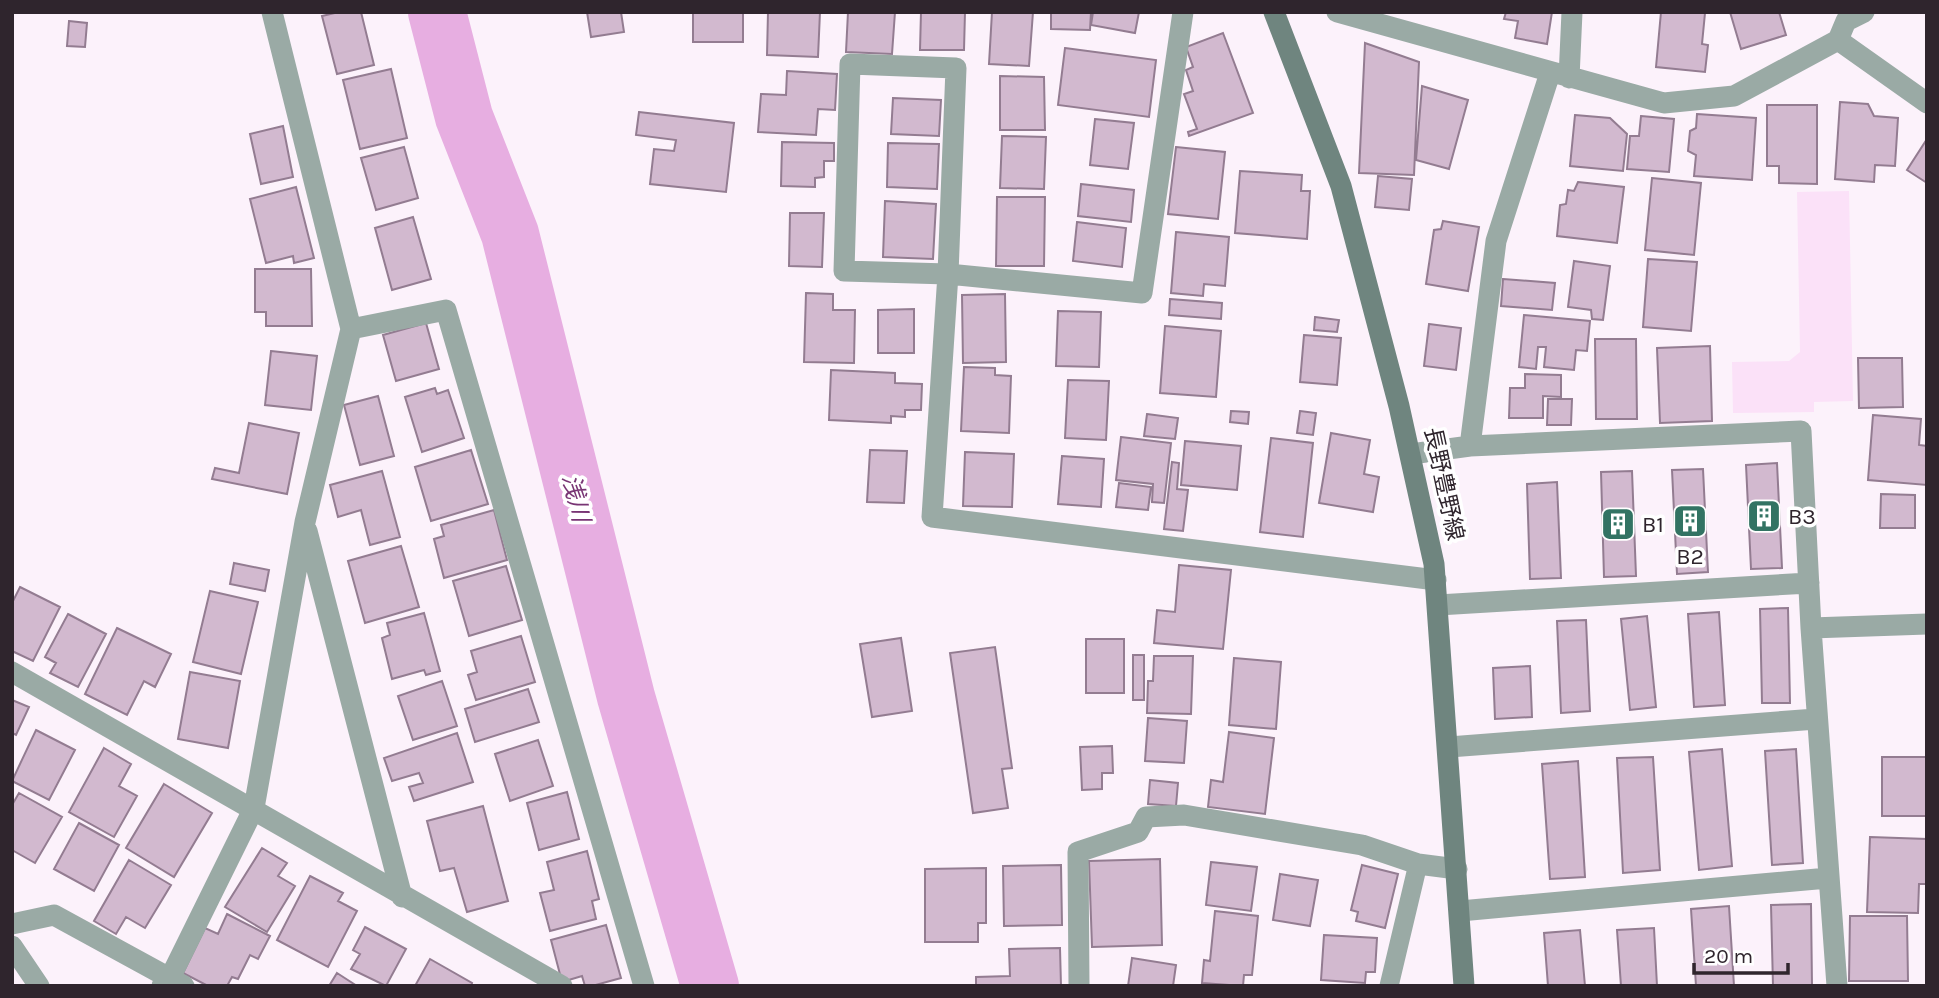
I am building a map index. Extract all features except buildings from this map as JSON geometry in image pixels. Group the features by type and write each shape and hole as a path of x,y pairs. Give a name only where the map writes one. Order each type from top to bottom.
{"street":[{"path":"12,924 54,915 172,983 254,808 305,522 351,329 272,12"},
{"path":"1182,12 1142,293 948,274 844,271 850,64 956,68 948,274 932,517 1436,580"},
{"name":"長野豊野線","path":"1274,12 1341,186 1411,454 1436,580 1464,986"},
{"path":"1338,12 1664,103 1734,96 1846,21 1927,103"},
{"path":"1470,446 1496,242 1560,76 1572,12"},
{"path":"351,329 446,310 644,986"},
{"path":"1411,454 1470,446 1801,431 1816,719 1837,986"},
{"path":"305,522 402,897"},
{"path":"1438,605 1809,583"},
{"path":"1811,628 1927,624"},
{"path":"12,672 562,986"},
{"path":"1449,747 1816,719"},
{"path":"1079,986 1078,852 1138,832 1146,817 1184,815 1348,843 1418,864 1457,869"},
{"path":"1460,911 1829,878"},
{"path":"12,946 39,986"}],"lane":[{"path":"1389,986 1418,864"}],"shaded area":[{"path":"1849,191 1853,401 1814,402 1814,412 1733,413 1732,362 1789,361 1800,352 1797,192"}],"waterway":[{"name":"浅川","path":"437,12 464,117 510,234 626,697 710,986"}],"place":[{"name":"B3","path":"1764,516"},
{"name":"B2","path":"1690,521"},
{"name":"B1","path":"1618,524"}]}
